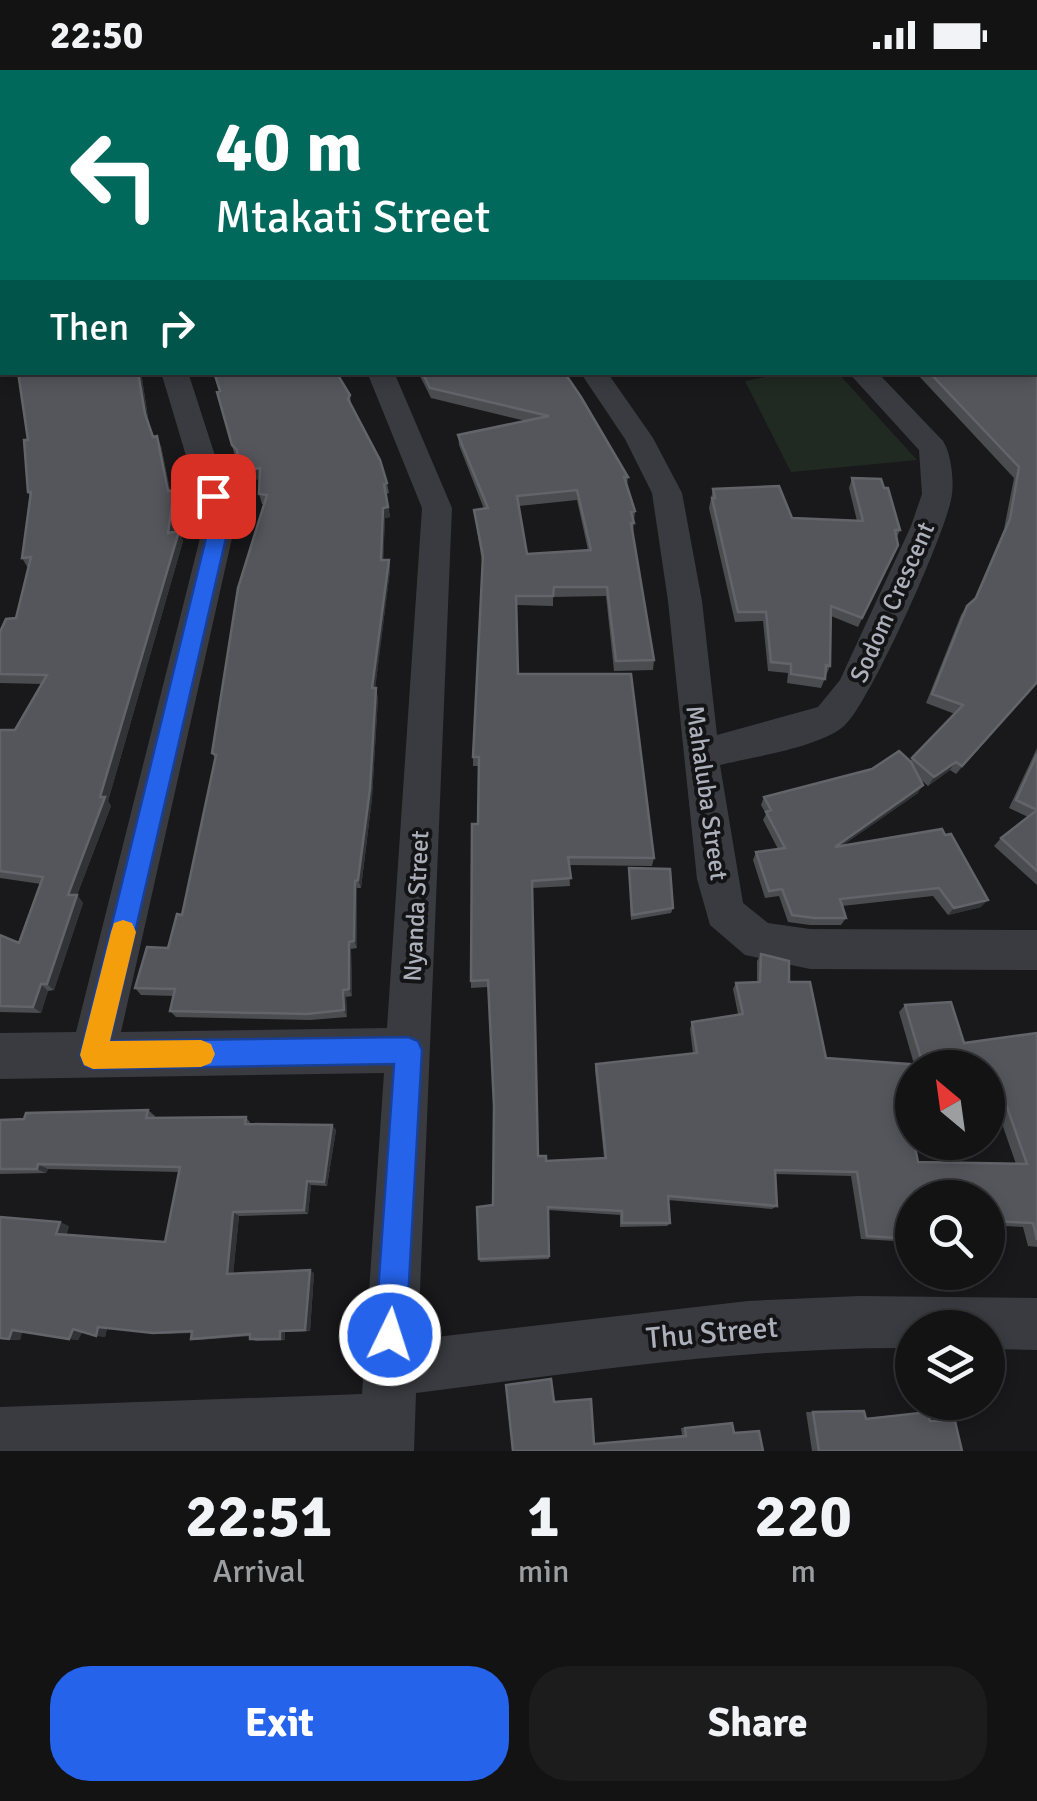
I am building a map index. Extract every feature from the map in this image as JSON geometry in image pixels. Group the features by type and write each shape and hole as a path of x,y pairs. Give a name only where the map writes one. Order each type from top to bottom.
{"street":[{"path":"93,1055 216,538 213,496 175,375"},
{"name":"Nyanda Street","path":"381,375 437,508 388,1414"},
{"name":"Mahaluba Street","path":"595,375 639,438 666,493 685,601 700,755 726,912 744,933 771,944 810,949 1037,950"},
{"name":"Sodom Crescent","path":"700,755 806,728 831,717 854,688 927,526 937,494 933,448 864,375"},
{"path":"0,1056 408,1050"},
{"name":"Thu Street","path":"1,1437 388,1414 711,1331 891,1321 1037,1324"}],"shaded area":[{"path":"776,375 840,375 917,460 791,472 745,381"}],"building":[{"path":"18,375 138,375 145,414 153,437 157,436 168,491 174,490 168,533 179,531 100,797 105,797 68,895 77,895 47,984 41,984 33,1007 0,1006 0,935 19,943 43,877 0,871 0,730 15,730 47,675 0,674 0,632 6,619 16,618 31,557 22,558 31,492 24,440 28,440"},
{"path":"215,375 338,375 380,460 387,483 381,560 389,560 372,688 376,688 370,789 355,881 354,941 349,942 349,989 343,990 344,1010 307,1014 170,1011 175,989 135,988 147,947 168,948 177,914 182,915 216,755 212,753 238,588 267,495 259,494 260,468 240,471 217,392 220,391"},
{"path":"424,375 566,375 628,477 624,477 635,511 631,512 631,523 654,660 616,661 607,587 554,587 553,596 516,596 518,674 631,674 654,858 568,857 571,878 532,881 538,1156 546,1156 546,1161 606,1158 596,1064 697,1053 692,1022 743,1014 736,983 760,982 761,954 789,961 789,982 810,982 826,1058 895,1063 895,1160 1027,1164 1005,1101 1005,1050 918,1050 905,1005 951,1002 964,1043 1037,1033 1037,1240 1033,1223 1005,1222 1005,1180 895,1180 895,1238 867,1236 857,1172 775,1170 777,1206 668,1196 670,1223 622,1223 622,1211 548,1207 549,1256 479,1259 477,1207 493,1205 494,1106 488,980 471,981 472,824 478,824 479,757 473,757 483,556 474,510 488,508 458,435 549,416 430,388","holes":["577,490 591,550 527,554 517,496"]},
{"path":"932,375 1037,375 1037,682 962,766 956,762 934,777 912,758 963,705 932,694 967,606 976,598 1010,519 1019,467"},
{"path":"852,478 881,479 884,488 888,488 900,530 895,530 898,545 862,618 831,606 830,666 826,665 825,679 791,674 791,664 771,662 766,612 738,612 713,489 779,486 792,518 863,521"},
{"path":"899,751 911,762 923,785 835,847 942,829 945,835 951,834 988,900 954,908 939,888 840,899 846,918 792,915 782,889 769,891 756,852 785,848 766,812 771,810 764,797 872,769"},
{"path":"1037,754 1037,810 1016,800"},
{"path":"1037,810 1037,871 1001,838"},
{"path":"629,868 670,869 673,908 632,915"},
{"path":"148,1110 146,1118 246,1117 245,1124 332,1125 324,1182 307,1181 304,1210 233,1212 227,1274 310,1270 305,1330 280,1331 280,1339 250,1339 250,1334 191,1339 192,1331 153,1333 98,1327 96,1336 73,1329 69,1339 12,1330 9,1339 0,1338 0,1217 60,1222 56,1234 165,1242 180,1167 38,1164 37,1169 0,1169 0,1120 24,1119 26,1113"},
{"path":"551,1379 554,1402 591,1399 594,1444 686,1436 685,1428 732,1423 734,1433 759,1431 763,1451 513,1451 506,1385"},
{"path":"864,1411 866,1419 895,1416 895,1420 955,1421 962,1451 819,1451 813,1412"}],"slow traffic":[{"path":"123,932 93,1055 201,1054"}],"route":[{"path":"213,496 216,538 93,1055 408,1050 390,1335"}]}
